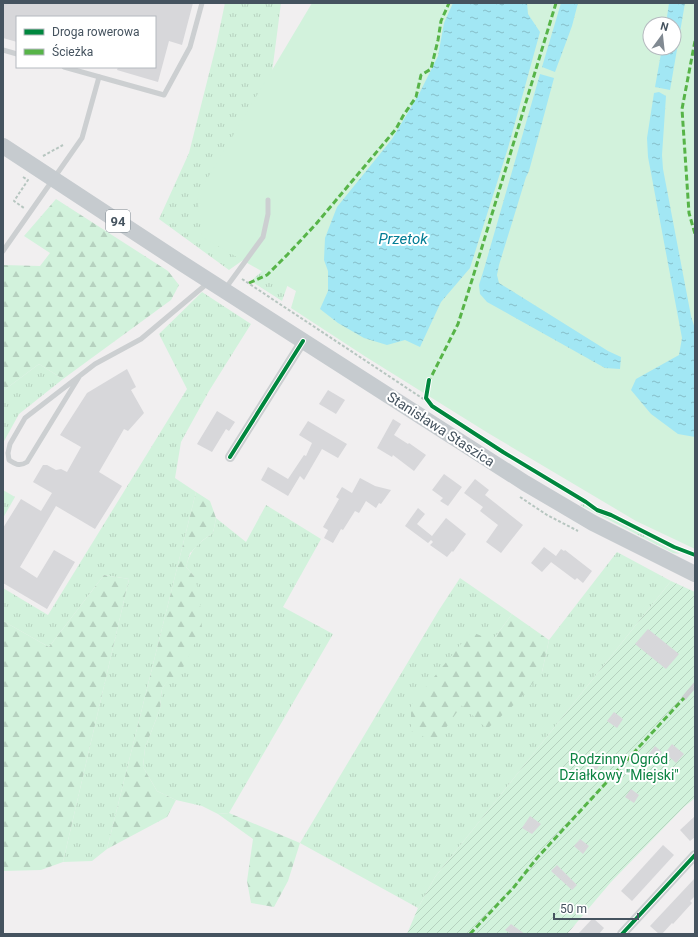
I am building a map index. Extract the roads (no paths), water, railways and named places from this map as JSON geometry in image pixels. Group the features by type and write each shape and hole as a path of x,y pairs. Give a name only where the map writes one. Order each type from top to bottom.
{"main road":[{"name":"94","path":"3,146 53,179"},
{"name":"Stanisława Staszica","path":"53,179 557,503 599,526 695,574"}],"street":[{"path":"230,457 303,340"},
{"path":"626,933 695,855"}],"lane":[{"path":"68,68 164,95 190,47 202,3"},
{"path":"3,50 16,54"},
{"path":"3,251 82,138 99,77"},
{"path":"225,290 263,237 268,214 268,200"},
{"path":"79,377 27,462 22,465 16,464 9,460 8,453 10,444 25,418 95,364 141,339 210,281"},
{"path":"684,698 695,685"}],"water":[{"name":"Przetok","path":"453,3 527,3 528,14 540,32 508,148 470,268 441,302 420,347 405,340 387,345 364,338 338,323 320,309 328,291 328,271 324,260 325,238 337,207 392,139 419,94 438,56 444,23"},
{"path":"561,3 578,3 572,26 555,72 542,67"},
{"path":"669,3 685,3 682,20 682,16 667,16"},
{"path":"661,56 676,56 670,90 655,87"},
{"path":"540,74 554,78 529,171 499,265 497,275 499,283 608,351 621,357 620,369 605,368 487,302 480,294 479,285"},
{"path":"659,92 666,96 662,155 663,169 691,316 695,329 695,437 678,434 651,414 631,390 636,379 679,355 682,338 648,157 647,138 654,93"}],"park label":[{"name":"Rodzinny Ogród Działkowy \"Miejski\"","path":"619,768"}]}
